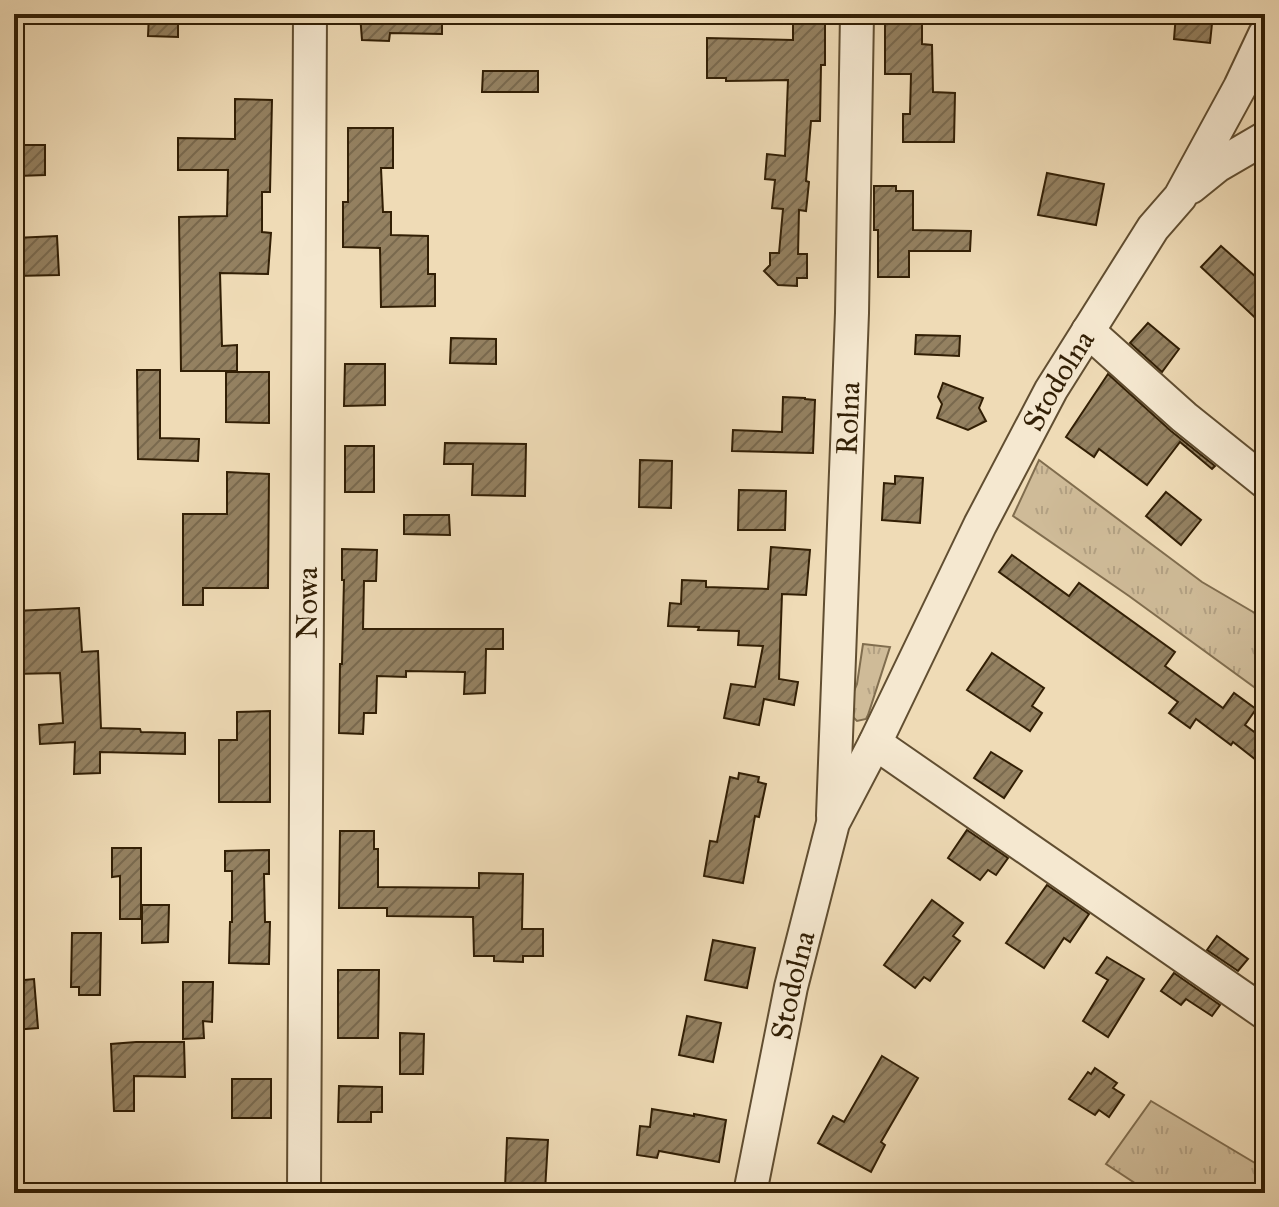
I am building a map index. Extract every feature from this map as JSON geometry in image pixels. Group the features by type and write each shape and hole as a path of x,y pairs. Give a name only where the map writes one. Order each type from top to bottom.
{"street":[{"name":"Nowa","path":"304,1193 310,14"},
{"name":"Rolna","path":"833,823 852,313 857,14"},
{"name":"Stodolna","path":"750,1193 791,987 833,823 980,525 1051,390 1153,228 1180,197 1265,34"},
{"path":"1240,87 1265,127"},
{"path":"1180,197 1217,166 1265,138"},
{"path":"1088,331 1184,417 1265,482"},
{"path":"875,743 1265,1013"}],"green space":[{"path":"1039,460 1202,582 1265,619 1265,695 1013,516"},
{"path":"863,644 890,647 868,715 866,719 857,721 853,717 851,698 857,684"},
{"path":"1151,1101 1265,1169 1265,1193 1150,1193 1106,1164"}],"building":[{"path":"149,14 178,14 178,37 148,36"},
{"path":"360,14 442,14 442,34 390,33 389,41 362,40"},
{"path":"793,14 825,14 820,121 811,121 806,211 799,210 798,254 807,254 807,278 797,278 797,286 778,285 764,271 770,265 770,253 779,253 783,209 772,208 775,180 765,179 767,154 785,156 788,80 726,81 726,78 707,78 707,38 793,40"},
{"path":"1176,14 1213,14 1210,43 1174,39"},
{"path":"885,17 922,18 922,44 932,45 933,92 955,93 954,142 903,142 903,114 910,114 911,74 885,74"},
{"path":"483,71 538,71 538,92 482,92"},
{"path":"235,99 272,100 270,192 262,192 262,232 271,233 268,274 220,273 222,346 237,345 237,371 181,371 179,217 227,216 228,170 178,170 178,138 235,139"},
{"path":"348,128 393,128 393,168 381,168 383,212 391,212 391,235 428,236 428,274 435,274 435,306 381,307 380,248 343,247 343,202 348,202"},
{"path":"17,145 45,145 45,175 18,176"},
{"path":"1047,173 1104,184 1096,225 1038,215"},
{"path":"874,186 896,186 896,191 913,191 913,230 971,231 970,251 909,251 909,277 878,277"},
{"path":"57,236 59,275 16,276 15,238"},
{"path":"1221,246 1265,285 1265,327 1201,267"},
{"path":"1148,323 1179,349 1162,372 1130,343"},
{"path":"916,335 960,336 959,356 915,354"},
{"path":"451,338 496,339 496,364 450,363"},
{"path":"345,364 385,364 385,405 344,406"},
{"path":"137,370 160,370 160,438 199,439 198,461 138,459"},
{"path":"226,372 269,372 269,423 226,422"},
{"path":"1108,374 1215,466 1212,469 1180,442 1147,485 1099,449 1094,457 1066,437"},
{"path":"943,383 983,398 979,408 986,421 968,430 937,418 942,404 938,397"},
{"path":"783,397 815,400 813,453 732,451 733,430 782,432"},
{"path":"445,443 526,444 525,496 472,495 473,464 444,464"},
{"path":"345,446 374,446 374,492 345,492"},
{"path":"640,460 672,461 671,508 639,507"},
{"path":"227,472 269,474 268,588 203,588 203,605 183,605 183,514 227,514"},
{"path":"895,476 923,478 920,523 882,520 884,483 895,484"},
{"path":"739,490 786,491 785,530 738,530"},
{"path":"1166,492 1201,520 1181,545 1146,516"},
{"path":"404,515 449,515 450,535 404,534"},
{"path":"771,547 810,550 806,595 782,594 779,679 798,682 794,705 764,699 759,725 724,718 731,684 755,687 763,646 738,645 739,631 668,626 670,603 681,604 682,580 706,581 706,587 768,589"},
{"path":"342,549 377,550 376,581 364,581 363,629 503,629 503,649 486,649 485,693 464,694 465,672 406,671 406,677 377,676 376,713 364,713 363,734 339,733 344,580"},
{"path":"1012,555 1069,596 1079,583 1175,652 1165,666 1223,708 1234,693 1256,709 1245,725 1265,740 1265,767 1196,719 1190,728 1169,713 1178,702 999,572"},
{"path":"79,608 82,652 98,651 101,728 185,733 185,754 100,752 100,773 74,774 75,742 40,744 39,725 63,723 60,673 14,674 14,637 17,637 15,611"},
{"path":"992,653 1044,688 1032,706 1042,713 1030,731 967,690"},
{"path":"270,711 270,802 219,802 219,740 237,740 237,712"},
{"path":"991,752 1022,771 1004,798 974,778"},
{"path":"739,773 759,777 758,782 766,784 759,817 755,816 743,883 704,876 710,841 717,842 730,777 738,779"},
{"path":"967,830 1008,858 996,875 988,870 980,880 948,858"},
{"path":"340,831 374,831 374,849 378,849 378,887 479,888 479,873 523,874 522,929 543,929 543,956 523,956 523,962 494,961 494,956 474,956 473,917 387,916 387,908 339,908"},
{"path":"112,848 141,848 141,919 120,919 120,876 112,877"},
{"path":"269,850 269,874 264,874 265,922 270,922 269,964 229,963 232,871 225,871 225,851"},
{"path":"1047,885 1089,914 1070,942 1064,938 1044,968 1006,943"},
{"path":"932,900 963,923 953,936 960,941 930,981 924,977 915,988 884,965"},
{"path":"142,905 169,905 168,942 142,943"},
{"path":"72,933 101,933 100,995 79,995 79,987 71,987"},
{"path":"1217,936 1248,959 1238,971 1207,950"},
{"path":"713,940 755,948 747,988 705,980"},
{"path":"1107,957 1144,979 1108,1037 1083,1021 1108,980 1096,973"},
{"path":"338,970 379,970 378,1038 338,1038"},
{"path":"1174,973 1220,1005 1212,1016 1186,999 1181,1005 1161,991"},
{"path":"34,979 38,1028 14,1030 14,981"},
{"path":"183,982 213,982 212,1022 203,1021 204,1038 183,1039"},
{"path":"687,1016 721,1023 713,1062 679,1055"},
{"path":"400,1033 424,1034 423,1074 400,1074"},
{"path":"184,1042 185,1077 134,1076 134,1111 114,1111 111,1044"},
{"path":"882,1056 918,1078 881,1142 885,1145 871,1172 818,1143 833,1116 844,1122"},
{"path":"1095,1068 1117,1083 1113,1088 1124,1095 1109,1117 1099,1110 1095,1115 1069,1099 1088,1072 1091,1074"},
{"path":"232,1079 271,1079 271,1118 232,1118"},
{"path":"339,1086 382,1087 382,1112 371,1112 371,1122 338,1122"},
{"path":"652,1109 726,1120 719,1162 659,1151 657,1158 637,1155 640,1126 650,1127"},
{"path":"507,1138 548,1140 545,1191 512,1193 513,1189 505,1188"}]}
